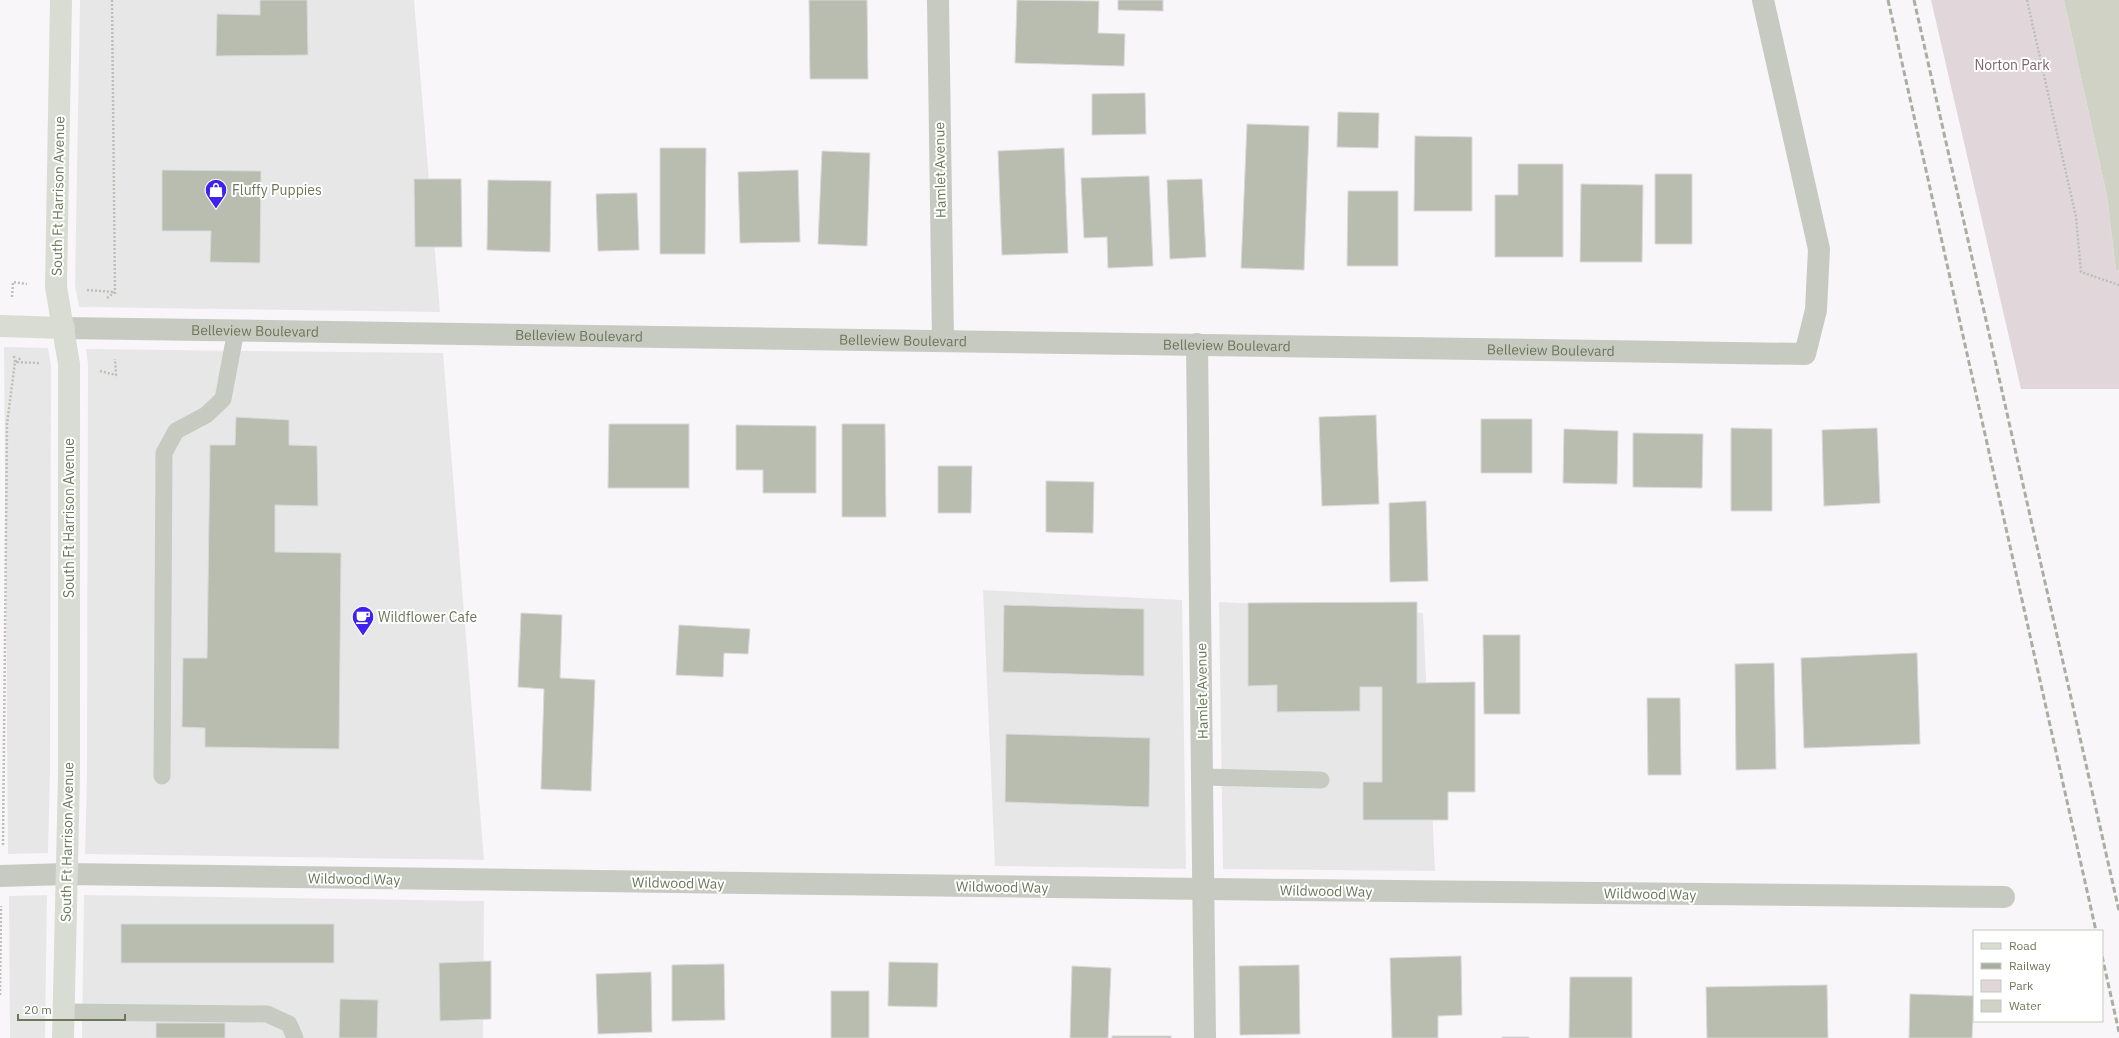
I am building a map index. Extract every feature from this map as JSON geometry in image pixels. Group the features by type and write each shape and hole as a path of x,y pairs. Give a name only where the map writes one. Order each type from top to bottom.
{"main road":[{"name":"South Ft Harrison Avenue","path":"61,0 56,287 69,364 69,774 63,1038"},
{"name":"Belleview Boulevard","path":"0,326 64,328"}],"street":[{"name":"Hamlet Avenue","path":"938,0 943,340"},
{"name":"Belleview Boulevard","path":"64,328 1805,354 1816,310 1819,249 1763,0"},
{"name":"Hamlet Avenue","path":"1197,344 1204,778 1205,1038"},
{"name":"Wildwood Way","path":"1,876 66,874 1204,889 2004,897"}],"lane":[{"path":"162,776 164,453 176,431 206,415 223,399 236,330"},
{"path":"1204,778 1321,780"},
{"path":"64,1012 267,1014 289,1024 295,1038"}],"path":[{"path":"112,0 115,292"},
{"path":"2027,0 2076,217 2081,272 2119,284"},
{"path":"0,995 7,424 15,362 27,354"}],"shaded area":[{"path":"80,0 414,0 440,312 79,307 75,285"},
{"path":"4,347 48,348 51,366 50,774 48,853 8,854"},
{"path":"86,349 443,353 484,860 85,854 87,775 88,364"},
{"path":"983,590 1182,600 1186,869 995,866"},
{"path":"1219,602 1423,613 1435,871 1223,869"},
{"path":"47,895 45,1038 10,1038 9,896"},
{"path":"84,895 484,901 483,1038 82,1038"}],"green space":[{"name":"Norton Park","path":"1931,0 2064,0 2107,196 2116,270 2119,271 2119,389 2021,389"}],"water":[{"path":"2064,0 2119,0 2119,271 2116,270 2107,196"}],"building":[{"path":"260,0 307,0 308,55 216,56 217,14 260,15"},
{"path":"809,0 867,0 868,79 810,79"},
{"path":"1017,0 1099,1 1098,33 1125,34 1124,66 1015,63"},
{"path":"1118,0 1163,0 1163,11 1118,10"},
{"path":"1145,93 1146,134 1092,135 1092,94"},
{"path":"1338,112 1379,113 1378,148 1337,147"},
{"path":"1247,124 1309,126 1304,270 1241,268"},
{"path":"1415,136 1472,137 1472,211 1414,211"},
{"path":"660,148 706,148 705,254 660,254"},
{"path":"1064,148 1068,253 1002,255 998,151"},
{"path":"822,151 870,153 867,246 818,244"},
{"path":"1518,164 1563,164 1563,257 1495,257 1495,195 1518,195"},
{"path":"162,170 261,171 260,263 210,262 211,231 162,231"},
{"path":"798,170 800,242 740,243 738,172"},
{"path":"1655,174 1692,174 1692,244 1655,244"},
{"path":"1149,176 1153,266 1108,268 1107,237 1084,238 1081,178"},
{"path":"414,179 461,179 462,247 415,247"},
{"path":"1202,179 1206,257 1170,259 1167,180"},
{"path":"488,180 551,181 550,252 487,250"},
{"path":"1581,184 1643,185 1642,262 1580,262"},
{"path":"1348,191 1398,191 1398,266 1347,266"},
{"path":"637,193 639,250 598,251 596,194"},
{"path":"1376,415 1379,504 1322,506 1319,417"},
{"path":"236,417 289,420 289,445 317,446 318,506 275,505 275,552 341,553 339,749 205,747 205,728 182,727 183,658 207,658 210,445 235,445"},
{"path":"1481,419 1532,419 1532,473 1481,473"},
{"path":"609,424 689,424 689,488 608,488"},
{"path":"842,424 885,424 886,517 842,517"},
{"path":"736,425 816,426 816,493 763,493 763,470 736,470"},
{"path":"1731,428 1772,429 1772,511 1731,511"},
{"path":"1877,428 1880,503 1824,506 1822,430"},
{"path":"1564,429 1618,431 1617,484 1563,483"},
{"path":"1633,433 1703,434 1702,488 1633,487"},
{"path":"938,466 972,466 971,513 938,513"},
{"path":"1046,481 1094,482 1093,533 1046,532"},
{"path":"1426,501 1428,581 1390,582 1389,503"},
{"path":"1417,602 1417,683 1475,682 1475,792 1448,792 1448,820 1363,820 1363,782 1382,782 1382,687 1360,687 1360,711 1277,712 1277,685 1248,686 1248,603"},
{"path":"1004,605 1144,609 1144,676 1003,672"},
{"path":"521,613 562,615 560,678 595,680 591,791 541,789 544,689 518,687"},
{"path":"679,625 750,629 748,654 724,653 723,677 676,675"},
{"path":"1483,635 1520,635 1520,714 1484,714"},
{"path":"1917,653 1920,744 1804,748 1801,658"},
{"path":"1774,663 1776,769 1736,770 1735,664"},
{"path":"1647,698 1680,698 1681,775 1648,775"},
{"path":"1006,734 1150,738 1149,807 1005,802"},
{"path":"121,924 334,924 334,963 121,963"},
{"path":"1461,956 1462,1015 1438,1016 1438,1038 1392,1038 1390,958"},
{"path":"491,961 491,1019 440,1021 439,963"},
{"path":"889,962 938,963 937,1007 888,1006"},
{"path":"724,964 725,1020 672,1021 672,965"},
{"path":"1299,965 1300,1034 1240,1035 1239,966"},
{"path":"1072,966 1111,968 1108,1038 1070,1038"},
{"path":"651,972 652,1032 598,1034 596,974"},
{"path":"1570,977 1632,977 1632,1038 1569,1038"},
{"path":"1827,985 1828,1038 1707,1038 1706,987"},
{"path":"831,991 869,991 869,1038 831,1038"},
{"path":"1910,994 1973,996 1972,1038 1909,1038"},
{"path":"340,999 378,1000 377,1038 339,1038"},
{"path":"156,1023 225,1023 225,1038 156,1038"},
{"path":"1112,1036 1171,1036 1171,1038 1112,1038"},
{"path":"1529,1037 1529,1038 1502,1038"}],"railway":[{"path":"1888,0 2096,930"},
{"path":"1914,0 2119,911"},
{"path":"2103,960 2119,1032"}],"place":[{"name":"Fluffy Puppies","path":"216,210"},
{"name":"Wildflower Cafe","path":"363,636"}]}
